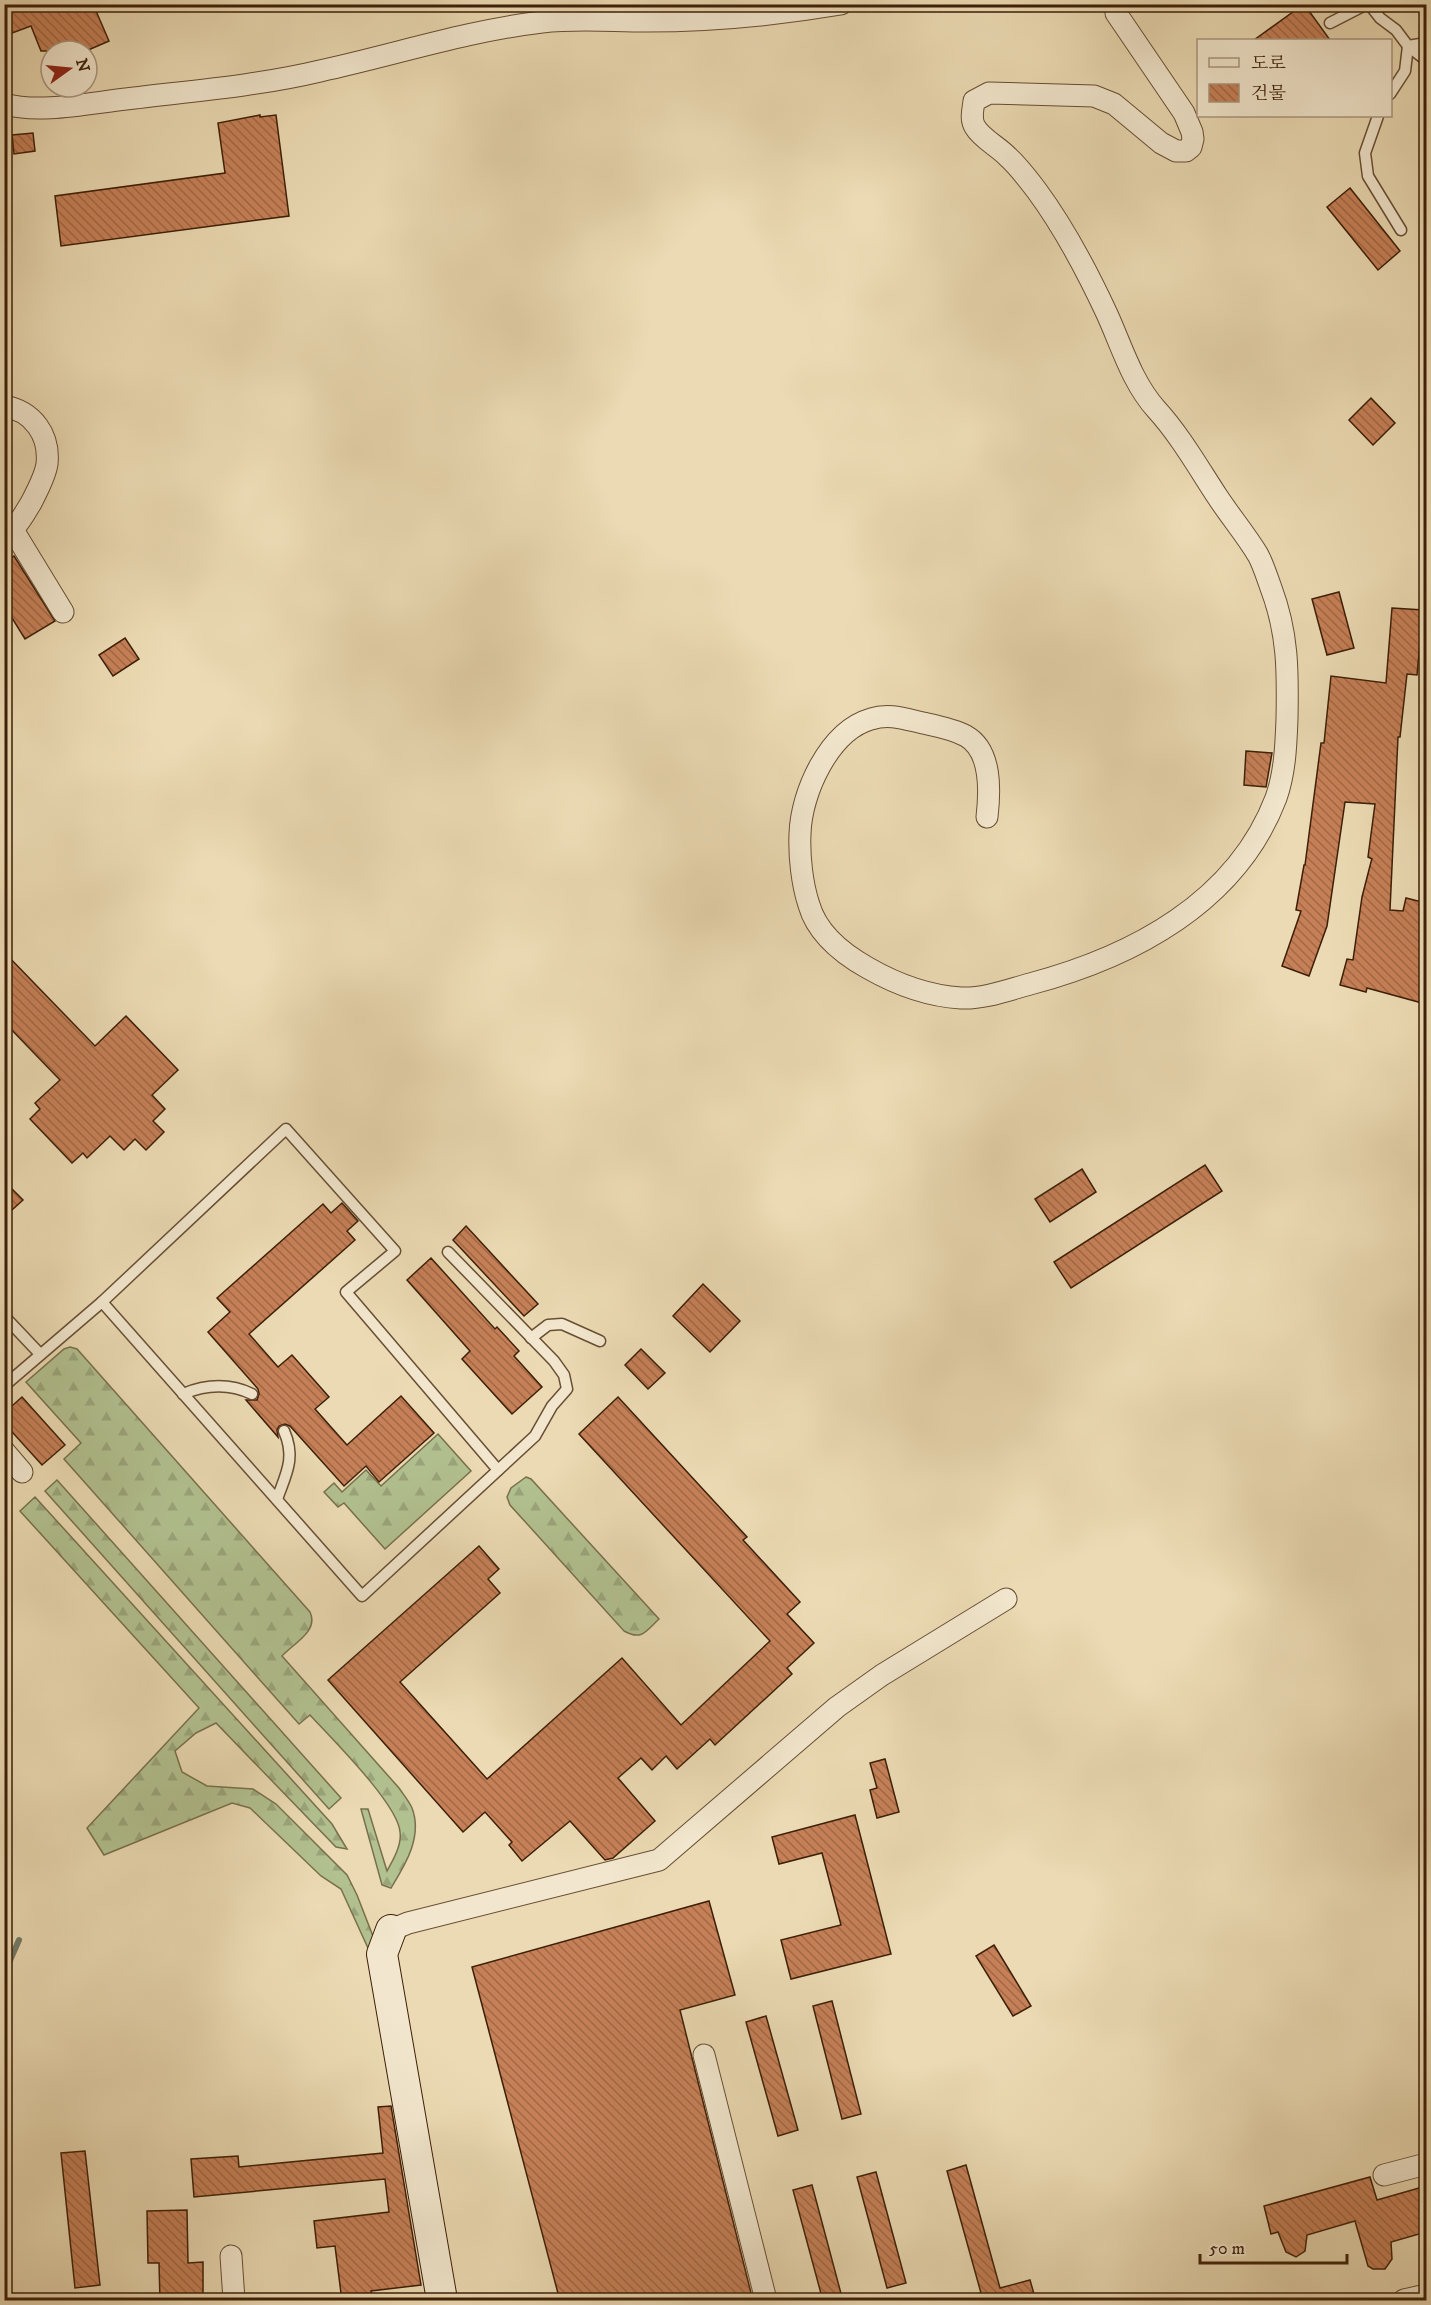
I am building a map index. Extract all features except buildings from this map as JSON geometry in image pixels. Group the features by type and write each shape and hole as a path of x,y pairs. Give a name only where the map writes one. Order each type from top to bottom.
{"street":[{"path":"4,104 18,108 70,106 267,81 318,72 469,35 541,22 693,20 798,12 841,4"},
{"path":"987,817 988,777 977,746 968,736 935,725 895,716 868,719 854,726 830,749 810,786 800,831 809,905 828,938 865,966 891,981 944,996 965,998 985,996 1064,975 1110,958 1173,924 1201,902 1226,877 1249,848 1277,795 1283,768 1289,668 1278,608 1259,556 1236,526 1172,426 1150,402 1131,373 1099,296 1060,226 1024,174 1009,157 974,126 972,118 974,101 989,93 1095,96 1114,105 1161,143 1176,151 1186,151 1191,147 1192,132 1184,112 1116,12"},
{"path":"4,406 15,408 33,417 46,441 47,465 38,489 9,533 63,612"},
{"path":"4,1451 22,1472"},
{"path":"442,2301 382,1954 391,1930 408,1923 659,1860 837,1707 882,1675 1006,1599"},
{"path":"704,2055 766,2301"},
{"path":"1384,2175 1426,2164"},
{"path":"231,2256 234,2301"},
{"path":"1404,2301 1426,2295"}],"lane":[{"path":"1330,23 1368,4 1380,18 1396,30 1408,46 1426,60"},
{"path":"1408,46 1426,43"},
{"path":"1392,91 1405,71 1408,46"},
{"path":"1378,117 1365,153 1368,177 1401,230"},
{"path":"4,1386 102,1302 286,1129 395,1251 346,1292 498,1470"},
{"path":"102,1302 362,1596 535,1436 552,1406 567,1389 564,1375 448,1252"},
{"path":"4,1316 40,1354"},
{"path":"531,1338 548,1325 562,1324 600,1341"},
{"path":"183,1395 212,1385 238,1388 252,1394"},
{"path":"277,1500 288,1470 291,1452 284,1431"}],"green space":[{"path":"70,1347 77,1349 310,1612 312,1619 308,1631 282,1656 399,1788 412,1808 415,1819 414,1840 407,1860 391,1888 382,1885 361,1809 368,1809 387,1871 398,1847 400,1832 388,1805 376,1789 310,1715 299,1724 64,1459 81,1443 26,1382 64,1349"},
{"path":"438,1434 471,1471 385,1549 344,1503 338,1507 324,1492 334,1483 342,1492 366,1470 381,1486"},
{"path":"526,1477 531,1479 659,1619 647,1631 635,1635 624,1631 510,1505 507,1497 511,1488"},
{"path":"57,1480 341,1798 329,1809 45,1491"},
{"path":"35,1497 332,1824 347,1849 336,1847 216,1723 196,1733 175,1751 182,1772 207,1786 253,1789 276,1804 347,1875 376,1944 368,1948 341,1889 321,1876 250,1808 232,1803 104,1855 87,1828 199,1708 20,1511"}],"waterway":[{"path":"4,1974 19,1940"}]}
